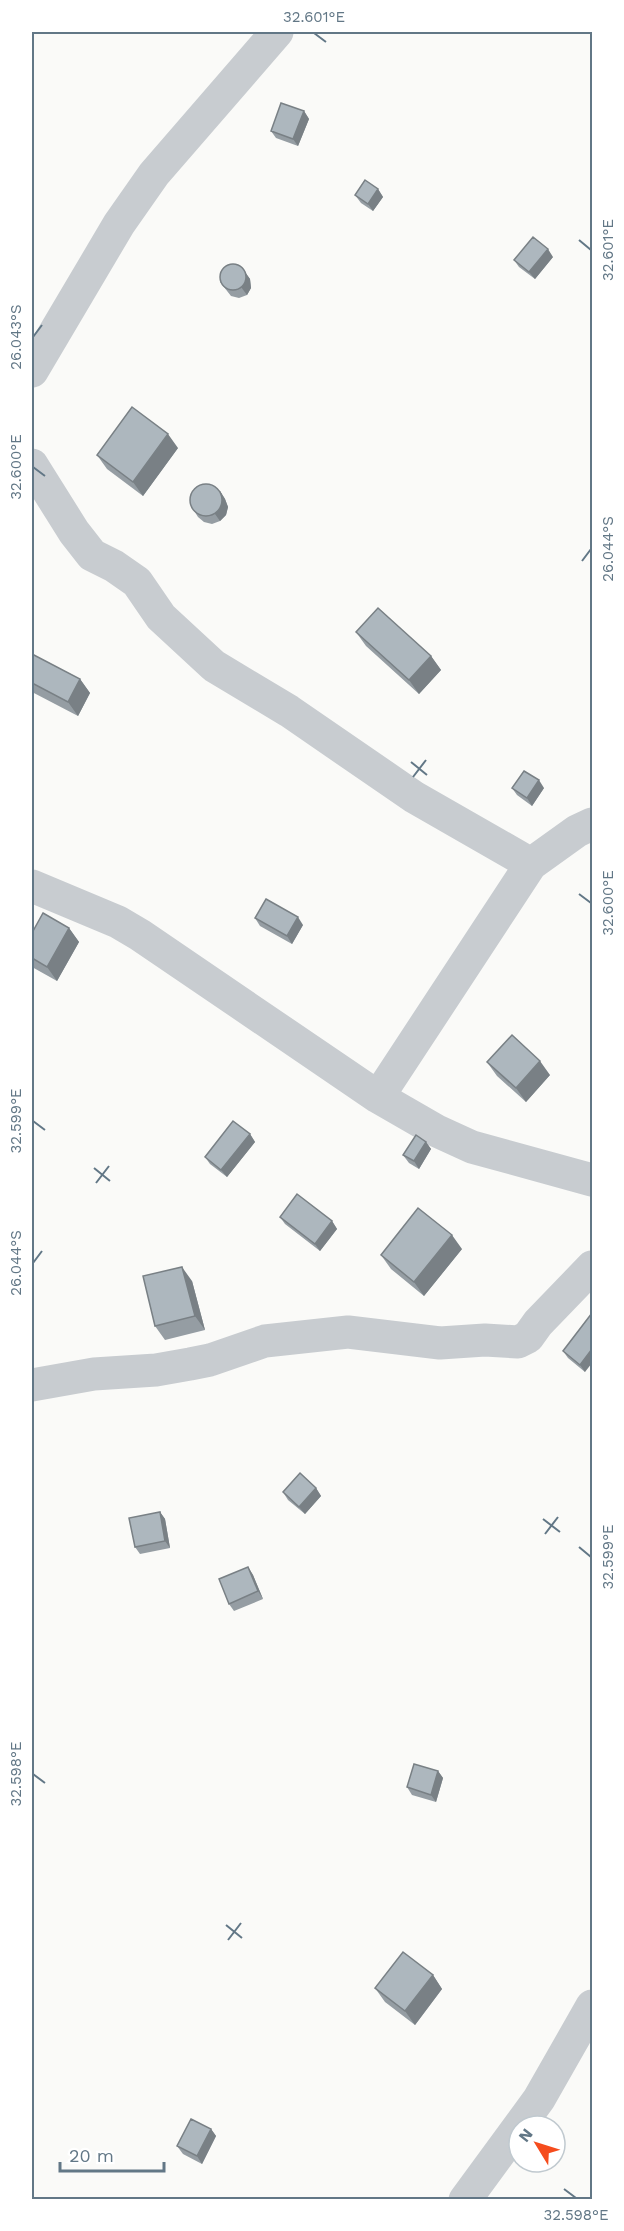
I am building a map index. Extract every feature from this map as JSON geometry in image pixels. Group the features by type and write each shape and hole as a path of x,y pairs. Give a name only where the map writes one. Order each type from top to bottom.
{"street":[{"path":"32,371 119,224 154,174 277,32"},
{"path":"32,465 74,532 92,555 114,566 137,582 161,617 214,666 289,711 414,797 531,864"},
{"path":"378,1097 531,864 587,833"},
{"path":"32,886 118,922 140,935 378,1097 437,1131 472,1147 592,1180"},
{"path":"32,1385 94,1374 156,1370 210,1360 265,1341 333,1333 348,1332 440,1343 485,1340 518,1342 528,1337 538,1323 592,1267"},
{"path":"465,2199 539,2099 592,2006"}],"building":[{"path":"281,103 304,111 293,139 271,131"},
{"path":"365,180 378,189 368,204 355,195"},
{"path":"533,237 548,249 529,272 514,260"},
{"path":"233,264 242,268 246,277 242,286 233,290 224,286 220,277 224,268"},
{"path":"132,407 168,434 133,482 97,455"},
{"path":"206,484 217,489 222,500 217,511 206,516 195,511 190,500 195,489"},
{"path":"378,608 431,656 409,680 356,632"},
{"path":"32,654 80,679 68,702 32,683"},
{"path":"524,771 539,780 527,798 512,788"},
{"path":"266,899 298,917 287,936 255,918"},
{"path":"43,913 69,928 47,967 32,958 32,933"},
{"path":"512,1035 540,1061 516,1088 487,1062"},
{"path":"233,1121 250,1134 221,1170 205,1157"},
{"path":"416,1135 426,1142 414,1161 403,1155"},
{"path":"297,1194 332,1221 315,1244 280,1217"},
{"path":"418,1208 452,1235 414,1282 381,1255"},
{"path":"182,1267 195,1316 155,1326 143,1276"},
{"path":"592,1313 592,1349 580,1365 563,1351"},
{"path":"300,1473 316,1488 299,1507 283,1492"},
{"path":"160,1512 165,1541 135,1547 129,1518"},
{"path":"248,1567 258,1591 229,1604 219,1579"},
{"path":"414,1764 438,1771 431,1795 407,1787"},
{"path":"403,1952 433,1975 405,2011 375,1988"},
{"path":"191,2119 211,2129 197,2156 177,2146"}]}
